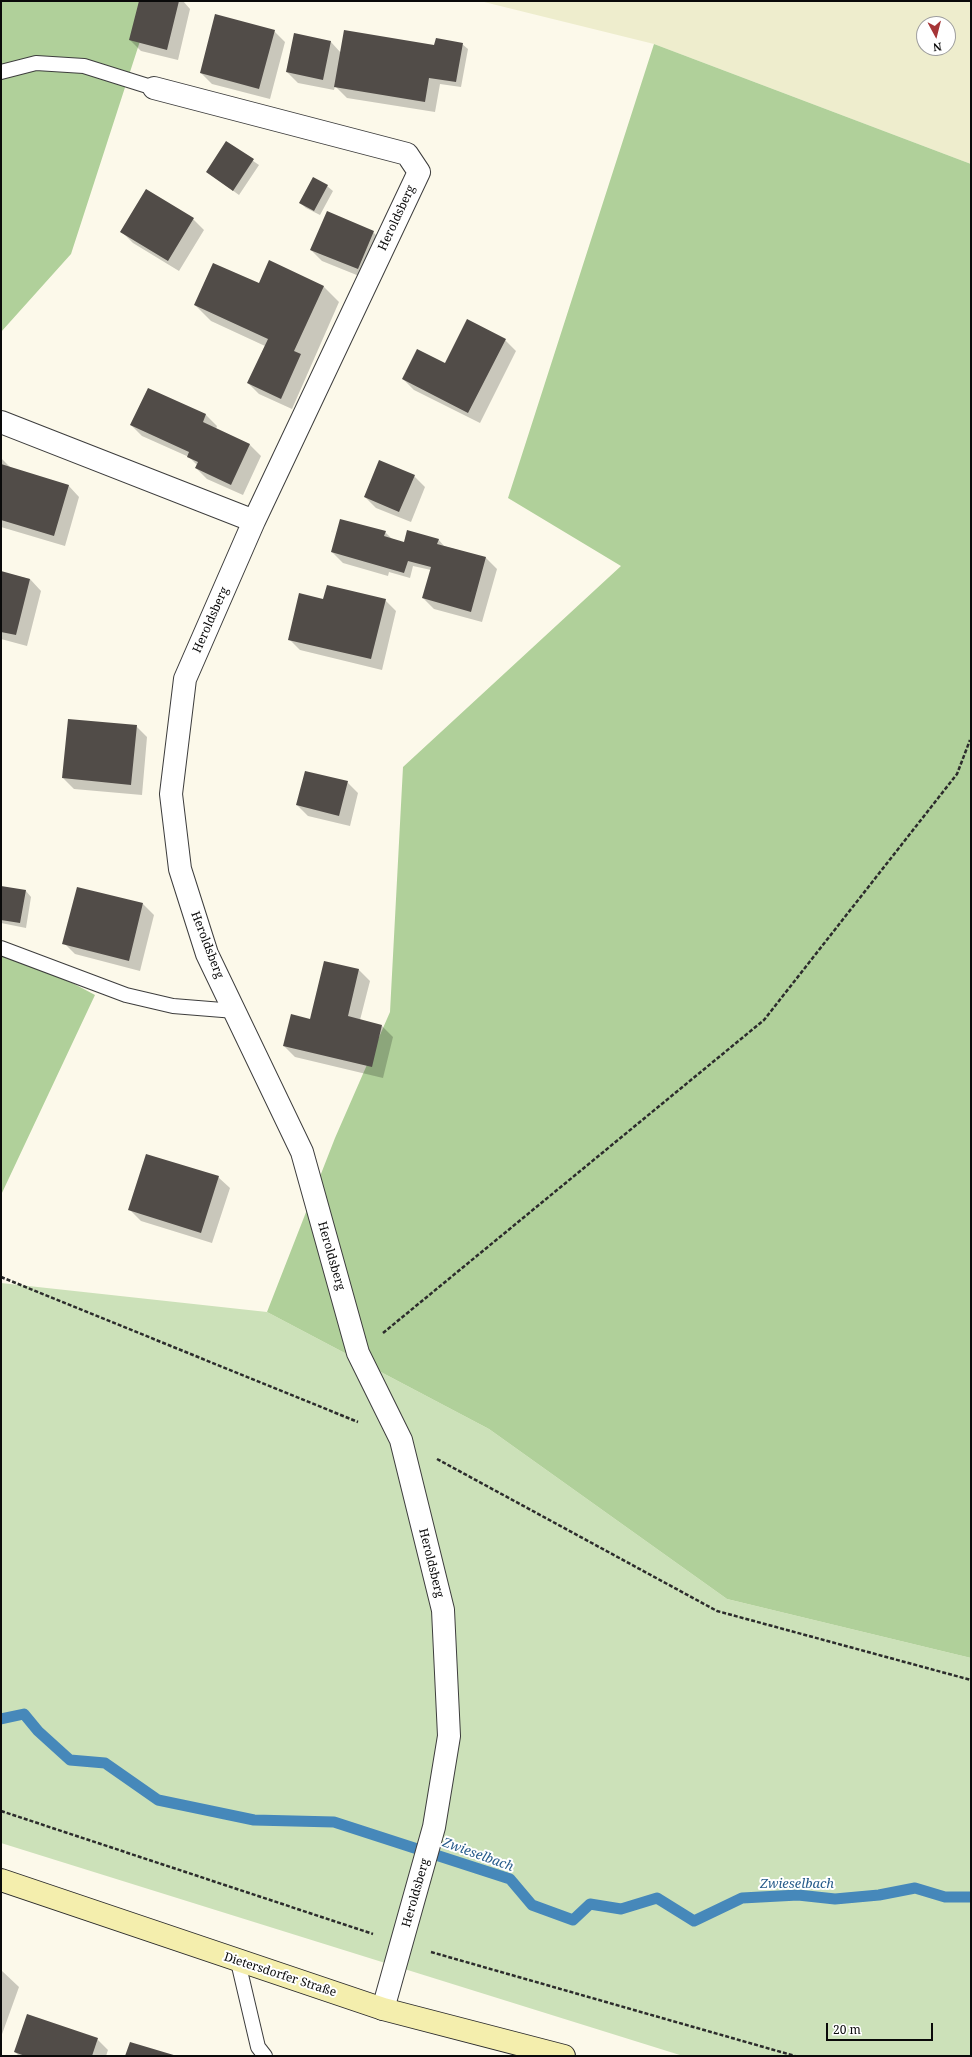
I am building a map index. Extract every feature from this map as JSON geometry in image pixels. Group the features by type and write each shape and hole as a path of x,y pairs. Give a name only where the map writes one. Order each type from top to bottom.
{"street":[{"name":"Heroldsberg","path":"154,88 407,154 419,172 254,521 185,679 171,794 180,869 207,954 302,1152 358,1353 401,1440 443,1610 449,1736 434,1827 383,2009"},
{"path":"1,422 254,521"},
{"name":"Dietersdorfer Straße","path":"1,1880 238,1962 383,2009 564,2056"}],"lane":[{"path":"1,72 36,63 84,66 154,88"},
{"path":"1,948 126,995 173,1006 235,1011"},
{"path":"238,1962 258,2047 265,2056"}],"path":[{"path":"358,1353 764,1020 953,780 957,774 970,740"},
{"path":"1,1277 401,1440 718,1611 971,1680"},
{"path":"1,1811 402,1944 795,2056"}],"green space":[{"path":"1,1 153,1 71,254 1,332"},
{"path":"480,1 971,1 971,164 654,44"},
{"path":"654,44 971,164 971,1658 727,1599 489,1429 267,1312 335,1138 390,1012 403,767 621,566 508,498"},
{"path":"1,945 95,995 1,1195"},
{"path":"1,1283 267,1312 489,1429 727,1599 971,1658 971,2056 683,2056 1,1843"}],"building":[{"path":"139,1 179,1 167,50 129,40"},
{"path":"215,14 275,30 259,89 200,73"},
{"path":"344,30 434,45 436,38 463,43 456,82 429,78 425,102 334,87"},
{"path":"294,33 331,41 323,80 286,72"},
{"path":"226,141 254,159 233,191 206,172"},
{"path":"313,177 328,185 314,211 299,203"},
{"path":"146,189 194,218 168,261 120,232"},
{"path":"327,211 374,231 358,269 310,250"},
{"path":"269,260 324,286 294,351 301,354 281,399 247,383 268,339 194,305 213,263 259,283"},
{"path":"467,319 506,339 468,413 402,379 417,349 445,363"},
{"path":"148,388 206,414 203,422 250,444 231,485 195,468 198,462 187,457 189,452 130,425"},
{"path":"379,460 415,475 399,512 364,497"},
{"path":"1,464 69,485 54,536 1,520"},
{"path":"340,519 386,531 384,536 404,542 407,530 439,539 437,544 486,557 471,612 422,598 431,567 408,561 404,573 331,552"},
{"path":"1,571 30,579 16,635 1,632"},
{"path":"327,585 386,599 371,659 288,640 299,593 323,599"},
{"path":"68,719 137,725 131,785 62,778"},
{"path":"305,771 348,781 339,816 296,805"},
{"path":"1,886 26,890 20,923 1,920"},
{"path":"77,887 143,903 129,961 62,944"},
{"path":"324,961 359,969 348,1016 382,1025 372,1067 283,1046 291,1014 310,1019"},
{"path":"146,1154 219,1176 201,1233 128,1210"},
{"path":"27,2014 98,2038 92,2056 25,2056 14,2052"},
{"path":"130,2042 177,2056 125,2056"}],"waterway":[{"name":"Zwieselbach","path":"1,1719 24,1714 38,1731 70,1760 105,1763 158,1800 254,1820 334,1822 510,1879 532,1905 573,1920 590,1904 621,1909 657,1898 694,1921 742,1898 798,1895 835,1899 879,1895 915,1888 945,1897 971,1897"}]}
